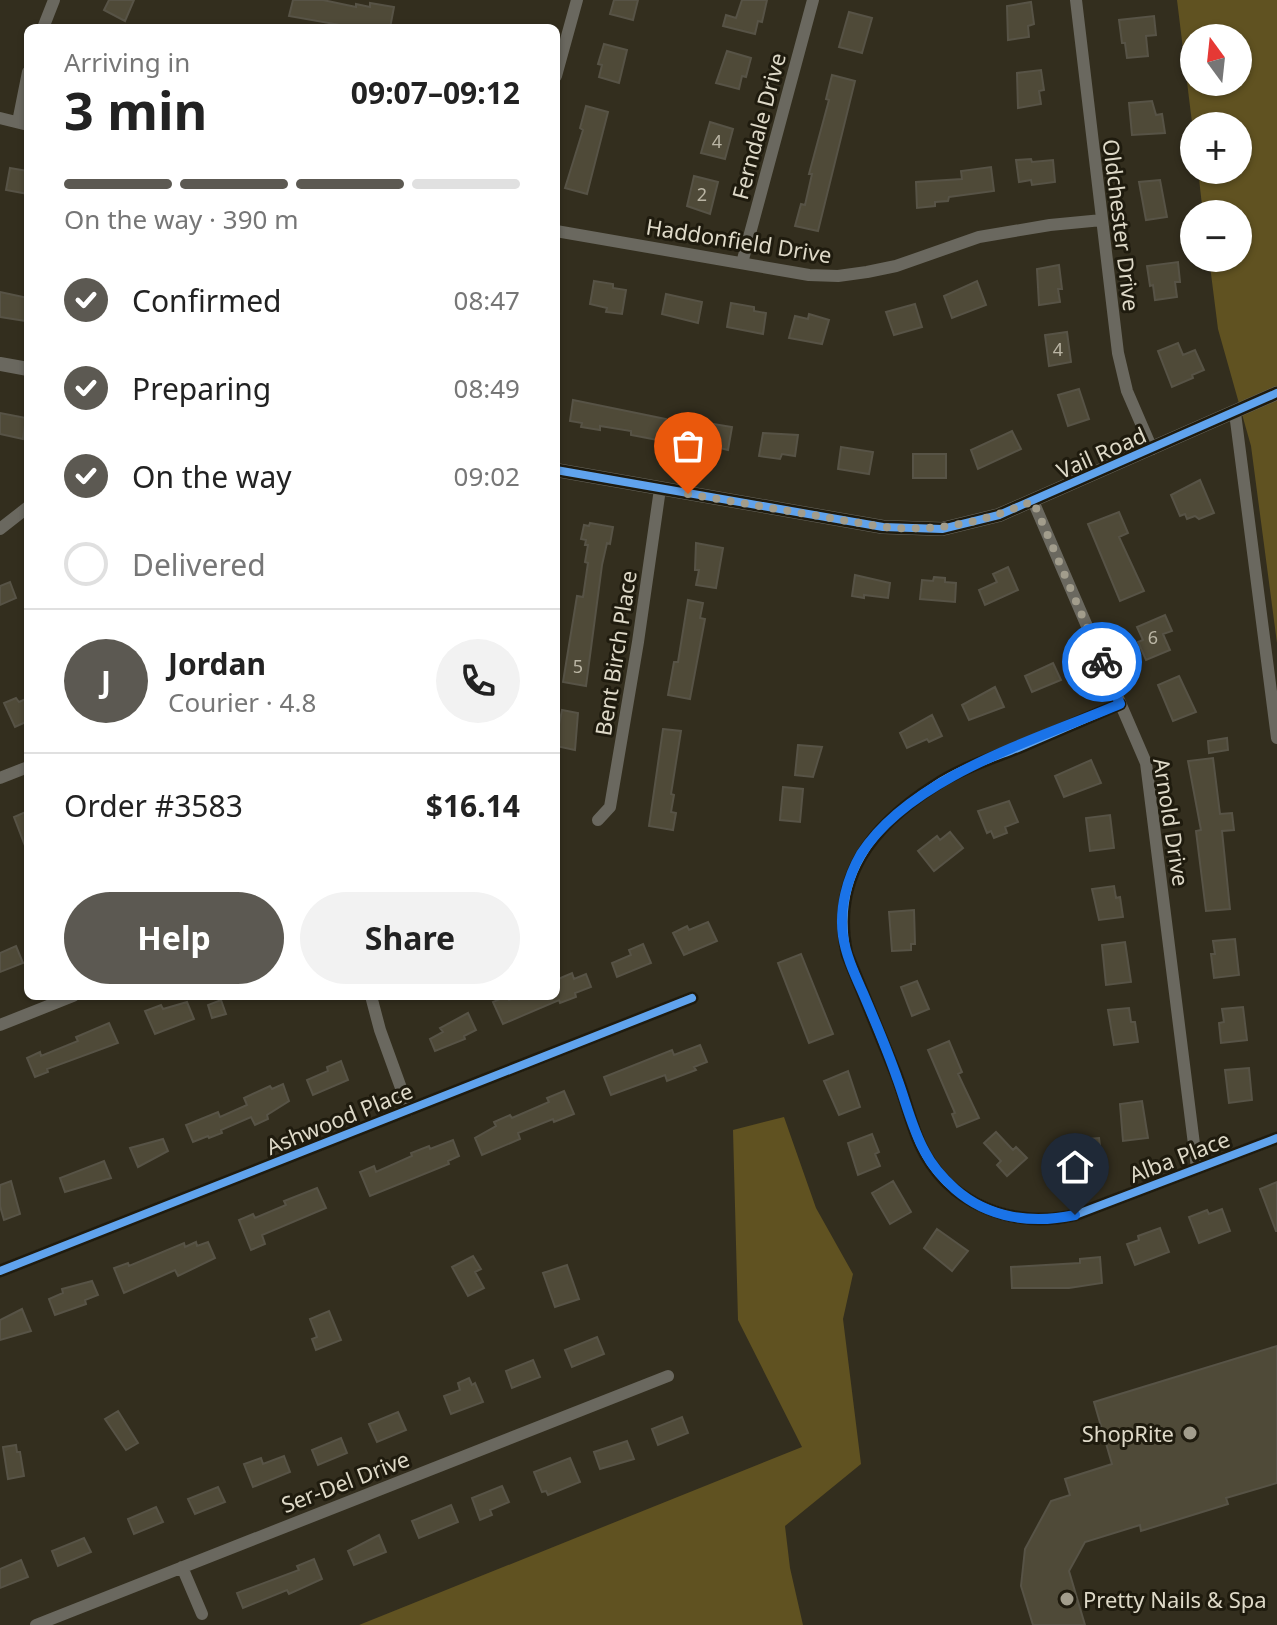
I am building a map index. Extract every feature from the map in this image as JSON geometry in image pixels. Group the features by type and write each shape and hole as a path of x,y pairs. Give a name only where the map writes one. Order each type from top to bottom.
{"street":[{"path":"45,24 54,0"},
{"path":"560,0 576,2 560,61"},
{"name":"Ferndale Drive","path":"742,263 813,0"},
{"name":"Oldchester Drive","path":"1076,0 1120,364 1127,391 1152,449"},
{"path":"0,118 23,124"},
{"name":"Haddonfield Drive","path":"560,232 809,275 838,276 896,266 979,237 1102,220"},
{"path":"0,364 24,368"},
{"name":"Vail Road","path":"560,471 883,527 913,530 971,524 1033,501 1277,393"},
{"path":"1235,413 1277,738"},
{"name":"Bent Birch Place","path":"598,820 610,807 660,489"},
{"name":"Arnold Drive","path":"1033,501 1146,763 1197,1168"},
{"path":"0,529 24,510"},
{"name":"Alba Place","path":"1120,704 935,785 897,814 871,840 851,876 842,915 847,954 920,1143 939,1173 970,1200 1006,1216 1027,1220 1075,1215 1277,1138"},
{"path":"0,778 24,769"},
{"name":"Ashwood Place","path":"0,1271 692,998"},
{"path":"0,1025 63,1000"},
{"path":"372,1000 409,1110"},
{"name":"Ser-Del Drive","path":"36,1625 668,1376"},
{"path":"182,1567 202,1614"}],"shaded area":[{"path":"1177,0 1277,0 1277,643 1251,446 1218,329 1211,272 1252,272 1252,200 1201,200 1200,184 1252,184 1252,112 1191,112 1189,96 1252,96 1252,24 1180,25"},
{"path":"784,1117 816,1208 853,1274 843,1319 861,1464 785,1526 790,1568 803,1625 359,1625 802,1447 738,1320 733,1130"}],"building":[{"path":"109,0 134,0 125,21 104,10"},
{"path":"293,0 323,0 356,7 356,4 370,7 370,3 394,7 391,24 334,24 289,16"},
{"path":"614,0 638,0 633,20 610,14"},
{"path":"742,0 767,0 762,22 758,21 755,34 723,26 726,15 736,18"},
{"path":"1031,2 1034,24 1028,26 1029,37 1008,40 1007,6"},
{"path":"849,12 872,18 862,53 839,47"},
{"path":"1154,16 1156,35 1146,36 1148,56 1127,58 1119,20"},
{"path":"604,44 627,50 619,83 599,77 602,65 598,64"},
{"path":"727,51 751,58 739,89 716,83"},
{"path":"1041,70 1044,90 1039,91 1041,104 1018,108 1017,73"},
{"path":"832,75 855,81 818,231 795,226 801,204 805,205"},
{"path":"1152,101 1156,115 1162,114 1165,133 1132,135 1129,103"},
{"path":"586,106 608,112 587,194 565,188 583,130 580,128"},
{"path":"710,122 733,129 725,159 701,153"},
{"path":"1031,159 1032,162 1053,160 1055,182 1032,185 1031,180 1019,182 1016,160"},
{"path":"991,167 994,191 949,197 948,201 935,202 935,206 917,208 916,182 962,179 961,171"},
{"path":"10,168 24,170 24,193 6,190"},
{"path":"694,176 718,182 710,214 687,206"},
{"path":"1160,180 1167,217 1146,220 1139,182"},
{"path":"1178,262 1180,282 1175,282 1177,297 1155,300 1147,266"},
{"path":"1059,265 1060,302 1039,305 1037,269"},
{"path":"594,281 626,290 622,314 606,312 607,308 590,304"},
{"path":"977,281 986,305 952,318 944,296"},
{"path":"0,292 24,297 24,321 0,317"},
{"path":"666,294 702,302 698,323 662,314"},
{"path":"731,303 754,307 754,311 766,313 763,334 727,327"},
{"path":"915,304 922,327 894,335 886,312"},
{"path":"809,314 829,320 822,344 789,338 795,316 808,319"},
{"path":"1067,332 1071,362 1049,366 1045,335"},
{"path":"1178,343 1183,355 1195,350 1204,370 1172,387 1158,351"},
{"path":"1079,389 1089,419 1068,426 1058,395"},
{"path":"573,400 666,419 663,441 631,435 631,431 600,426 600,430 581,427 582,423 570,421"},
{"path":"0,413 24,418 23,439 0,434"},
{"path":"695,421 732,427 728,450 692,441"},
{"path":"1012,431 1021,449 978,469 971,450"},
{"path":"763,433 798,435 795,456 782,454 780,459 759,456"},
{"path":"841,447 873,452 869,474 838,469"},
{"path":"913,454 946,454 946,478 913,478"},
{"path":"1200,480 1214,513 1199,519 1195,516 1187,519 1185,514 1180,516 1171,495"},
{"path":"1119,512 1128,533 1119,537 1144,591 1120,601 1088,524"},
{"path":"590,523 613,527 602,565 586,686 563,682 577,596 583,597 588,563 585,562 588,545 585,545 586,540 581,539 584,525 589,526"},
{"path":"696,543 723,548 716,588 696,585 699,570 695,570"},
{"path":"1008,567 1018,590 985,605 979,590 997,582 993,574"},
{"path":"855,575 890,583 888,598 852,596"},
{"path":"934,577 956,583 955,602 920,599 922,580 933,581"},
{"path":"10,582 16,598 0,605 0,586"},
{"path":"688,600 703,603 700,618 705,619 690,699 668,695 674,662 678,662"},
{"path":"1165,615 1172,631 1163,634 1170,650 1146,660 1138,642 1143,640 1137,627"},
{"path":"1053,663 1061,680 1032,692 1025,676"},
{"path":"1179,676 1196,712 1173,721 1158,685"},
{"path":"995,687 1004,707 969,720 962,705"},
{"path":"16,698 19,702 24,700 24,723 15,727 4,703"},
{"path":"562,710 578,713 575,750 560,747"},
{"path":"932,715 942,736 907,748 900,733"},
{"path":"663,729 681,731 671,794 674,795 671,812 676,813 673,830 649,826"},
{"path":"1227,738 1228,750 1209,753 1208,741"},
{"path":"798,745 822,747 813,777 795,775"},
{"path":"1213,758 1220,814 1232,813 1234,830 1222,831 1230,909 1206,911 1196,831 1201,830 1188,761"},
{"path":"1091,760 1101,783 1064,797 1055,776"},
{"path":"783,787 803,789 800,822 780,820"},
{"path":"1009,801 1018,822 1005,827 1007,833 994,838 991,831 987,833 978,811"},
{"path":"24,813 24,843 14,817"},
{"path":"1110,815 1114,848 1090,851 1086,818"},
{"path":"950,832 963,848 934,871 918,851 937,836 940,840"},
{"path":"1114,886 1116,898 1120,897 1123,917 1099,920 1092,889"},
{"path":"914,910 915,944 911,944 911,950 892,951 889,912"},
{"path":"708,922 717,941 684,955 673,933 687,926 689,930"},
{"path":"1235,939 1239,975 1214,978 1213,941"},
{"path":"1125,942 1131,982 1106,985 1102,945"},
{"path":"643,944 651,963 617,977 612,963 631,955 629,950"},
{"path":"16,946 23,963 0,972 0,953"},
{"path":"801,954 833,1034 809,1043 778,963"},
{"path":"572,973 574,979 586,974 591,987 560,1003 560,978"},
{"path":"917,981 929,1009 912,1016 901,987"},
{"path":"221,1000 226,1014 212,1018 208,1005"},
{"path":"498,1000 559,1000 503,1024 493,1002"},
{"path":"187,1002 194,1019 155,1034 145,1011 161,1005 163,1009"},
{"path":"1243,1007 1247,1040 1221,1043 1219,1023 1224,1022 1222,1009"},
{"path":"1129,1008 1138,1042 1114,1045 1108,1010"},
{"path":"468,1013 476,1030 464,1036 465,1039 435,1051 430,1039 443,1032 440,1028"},
{"path":"109,1023 118,1043 47,1069 48,1072 35,1077 27,1058 40,1052 41,1056 78,1041 76,1037"},
{"path":"949,1041 962,1072 958,1074 979,1118 957,1127 952,1114 955,1113 928,1050"},
{"path":"700,1045 707,1062 694,1067 696,1070 667,1081 665,1075 611,1095 604,1077 672,1050 674,1055"},
{"path":"341,1061 348,1080 313,1095 307,1080"},
{"path":"1249,1068 1252,1100 1229,1103 1225,1070"},
{"path":"848,1071 860,1107 839,1115 824,1081"},
{"path":"283,1084 289,1101 267,1115 268,1119 255,1125 251,1117 221,1130 222,1133 193,1142 186,1125 218,1112 220,1117 247,1105 244,1098 270,1086 272,1089"},
{"path":"564,1091 574,1114 518,1133 520,1139 482,1155 475,1138 496,1126 494,1122 549,1102 547,1098"},
{"path":"1142,1101 1148,1138 1123,1141 1120,1104"},
{"path":"996,1132 1013,1150 1016,1147 1027,1158 1007,1176 997,1165 1001,1161 984,1143"},
{"path":"872,1134 879,1152 875,1154 880,1166 858,1175 848,1143"},
{"path":"1099,1138 1101,1153 1082,1155 1082,1163 1066,1165 1064,1141"},
{"path":"163,1139 168,1151 138,1167 130,1148"},
{"path":"453,1140 459,1156 448,1161 449,1164 370,1196 360,1172 374,1166 376,1172 412,1156 411,1153"},
{"path":"104,1161 111,1178 65,1192 60,1178"},
{"path":"11,1181 20,1214 4,1220 0,1185"},
{"path":"893,1181 911,1212 890,1224 872,1193"},
{"path":"1277,1182 1277,1231 1276,1231 1260,1189"},
{"path":"317,1188 326,1208 262,1235 265,1244 251,1250 239,1220 253,1214 255,1218 286,1205 284,1201"},
{"path":"1222,1209 1230,1231 1199,1243 1189,1217 1207,1210 1209,1214"},
{"path":"1160,1228 1169,1252 1135,1265 1127,1244"},
{"path":"937,1229 968,1251 952,1271 924,1248"},
{"path":"196,1242 197,1246 208,1242 215,1258 178,1276 175,1270 124,1293 114,1268 128,1263 129,1266 184,1243 185,1247"},
{"path":"473,1256 481,1269 475,1272 484,1288 468,1296 452,1267"},
{"path":"1100,1257 1102,1283 1069,1288 1012,1288 1011,1267 1080,1263 1080,1259"},
{"path":"567,1265 579,1299 555,1307 543,1273"},
{"path":"92,1281 98,1295 85,1300 86,1304 55,1315 49,1299 63,1293 62,1289"},
{"path":"22,1309 31,1331 0,1340 0,1320"},
{"path":"329,1311 341,1340 316,1350 312,1339 317,1337 310,1319"},
{"path":"597,1337 604,1354 572,1367 565,1350"},
{"name":"ShopRite","path":"1277,1346 1277,1483 1226,1498 1228,1504 1141,1531 1140,1525 1085,1542 1069,1571 1085,1625 1033,1625 1021,1586 1025,1549 1051,1501 1070,1495 1065,1479 1112,1464 1094,1402"},
{"path":"533,1360 540,1377 512,1388 506,1371"},
{"path":"469,1378 472,1385 475,1383 483,1402 451,1414 444,1396 460,1390 458,1383"},
{"path":"118,1411 138,1443 126,1450 105,1419"},
{"path":"398,1412 406,1430 377,1442 369,1424"},
{"path":"682,1417 688,1433 658,1445 652,1429"},
{"path":"341,1438 347,1453 318,1465 312,1450"},
{"path":"627,1441 634,1459 600,1469 594,1452"},
{"path":"16,1445 24,1476 8,1479 3,1447"},
{"path":"284,1456 290,1472 253,1487 244,1464 261,1458 263,1464"},
{"path":"570,1458 580,1482 548,1495 546,1491 542,1492 534,1472"},
{"path":"502,1486 509,1502 490,1510 492,1515 480,1520 472,1498"},
{"path":"218,1487 225,1502 195,1514 188,1499"},
{"path":"451,1505 458,1522 419,1538 412,1521"},
{"path":"156,1507 163,1522 134,1534 128,1519"},
{"path":"379,1535 386,1552 354,1565 348,1551"},
{"path":"84,1538 91,1552 58,1566 52,1551"},
{"path":"314,1559 322,1579 289,1594 287,1590 243,1608 237,1593 299,1570 297,1566"},
{"path":"21,1560 28,1577 0,1588 0,1569"}],"cycle path":[{"path":"560,471 883,527 942,529 999,515 1277,393"},
{"path":"1120,704 954,774 892,818 861,856 851,878 845,901 847,954 896,1074 920,1144 947,1183 985,1208 1029,1218 1075,1215 1277,1138"},
{"path":"0,1271 692,998"}],"way so far":[{"path":"688,494 913,530 971,524 1033,501 1102,662"}],"place":[{"name":"ShopRite","path":"1190,1433"},
{"name":"Pretty Nails & Spa","path":"1067,1599"}],"route":[{"path":"1075,1215 1037,1221 1006,1216 970,1200 939,1173 920,1143 847,954 842,915 845,895 859,858 882,827 917,798 965,770 1120,704 1102,662"}]}
